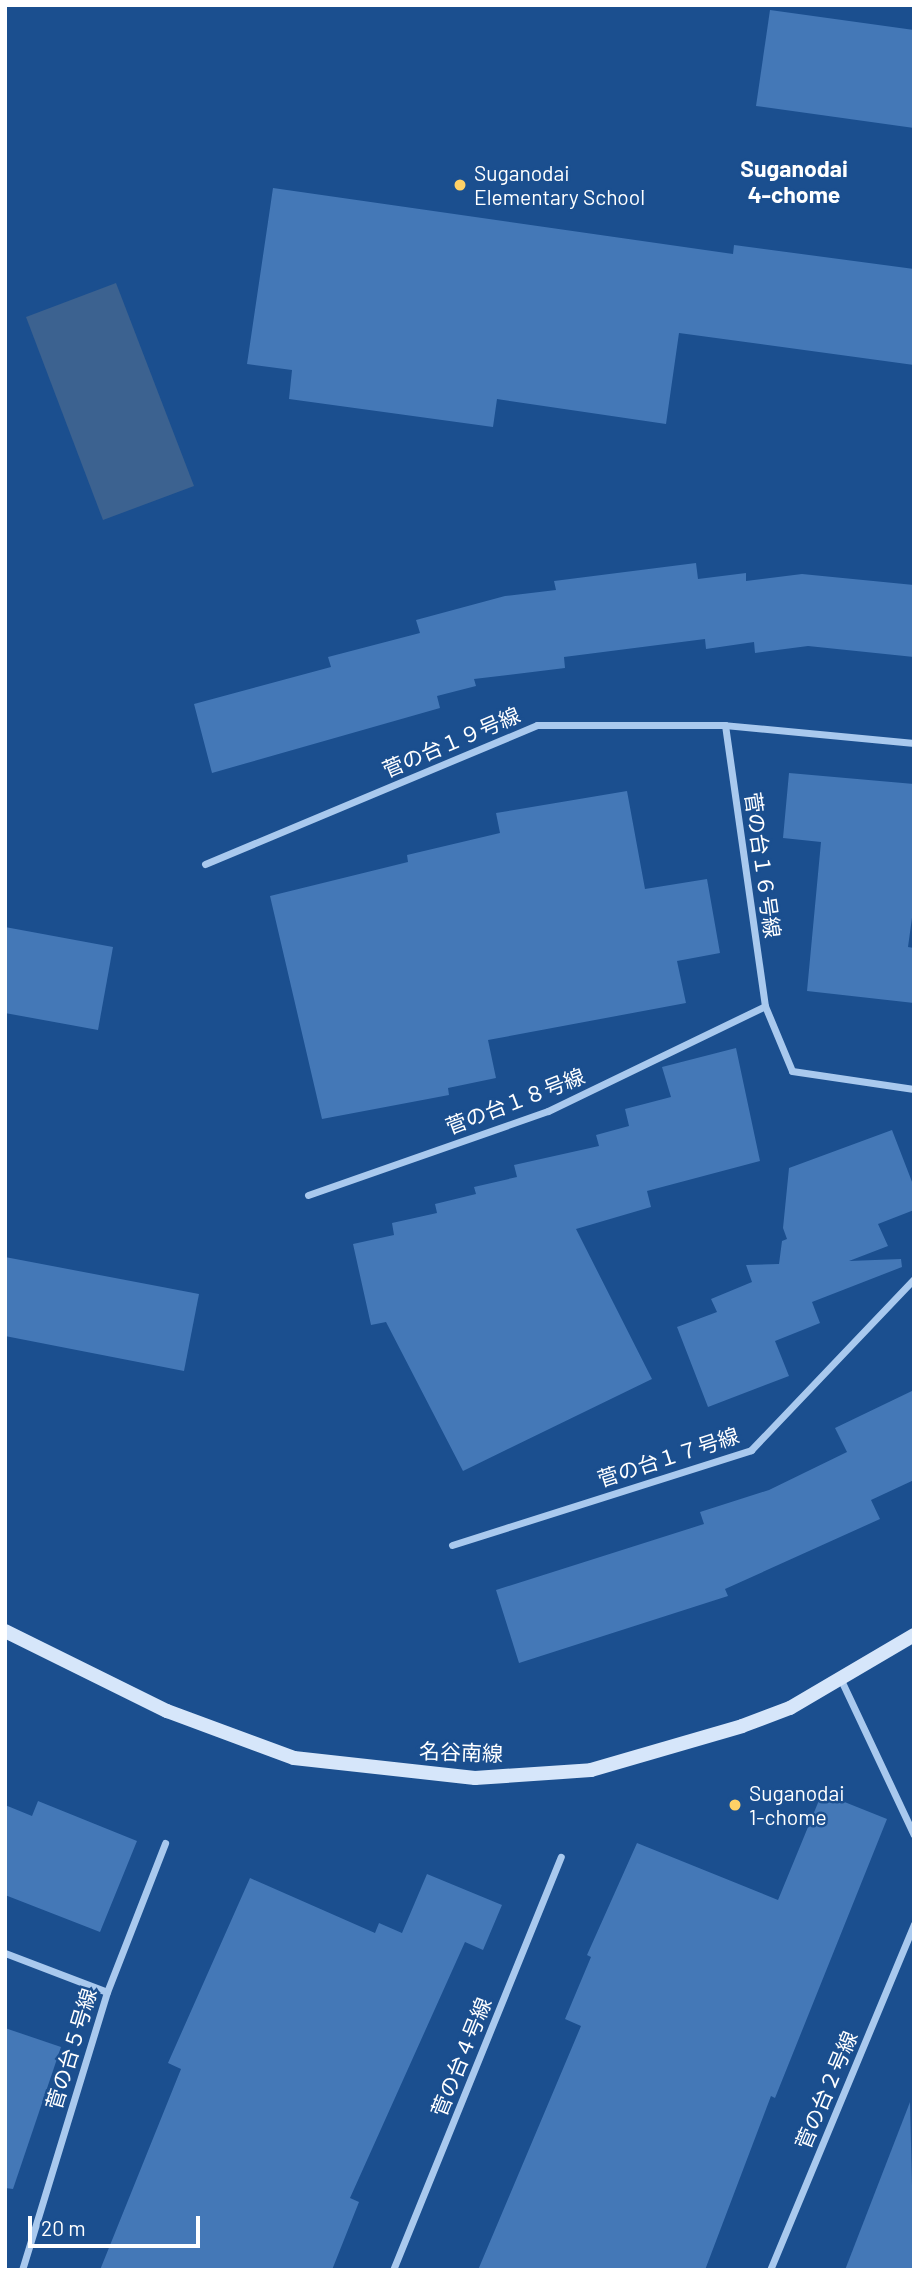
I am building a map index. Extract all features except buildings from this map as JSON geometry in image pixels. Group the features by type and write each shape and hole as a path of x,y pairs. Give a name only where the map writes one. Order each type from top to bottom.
{"street":[{"path":"726,725 914,743"},
{"name":"菅の台１９号線","path":"205,864 537,726 726,725"},
{"name":"菅の台１６号線","path":"726,725 765,1006 792,1071 914,1089"},
{"name":"菅の台１８号線","path":"308,1195 548,1111 765,1006"},
{"name":"菅の台１７号線","path":"452,1545 751,1450 914,1279"},
{"name":"名谷南線","path":"5,1632 167,1711 293,1758 474,1778 591,1770 645,1758 790,1708 914,1635"},
{"path":"841,1680 914,1835"},
{"name":"菅の台５号線","path":"22,2270 107,1992 165,1843"},
{"name":"菅の台４号線","path":"393,2270 561,1857"},
{"name":"菅の台２号線","path":"770,2270 914,1924"},
{"path":"5,1953 107,1992"}],"water":[{"path":"116,283 194,486 103,520 26,317"}],"place":[{"name":"Suganodai Elementary School","path":"460,185"},
{"name":"Suganodai 1-chome","path":"735,1805"}],"district":[{"name":"Suganodai 4-chome","path":"794,181"}]}
